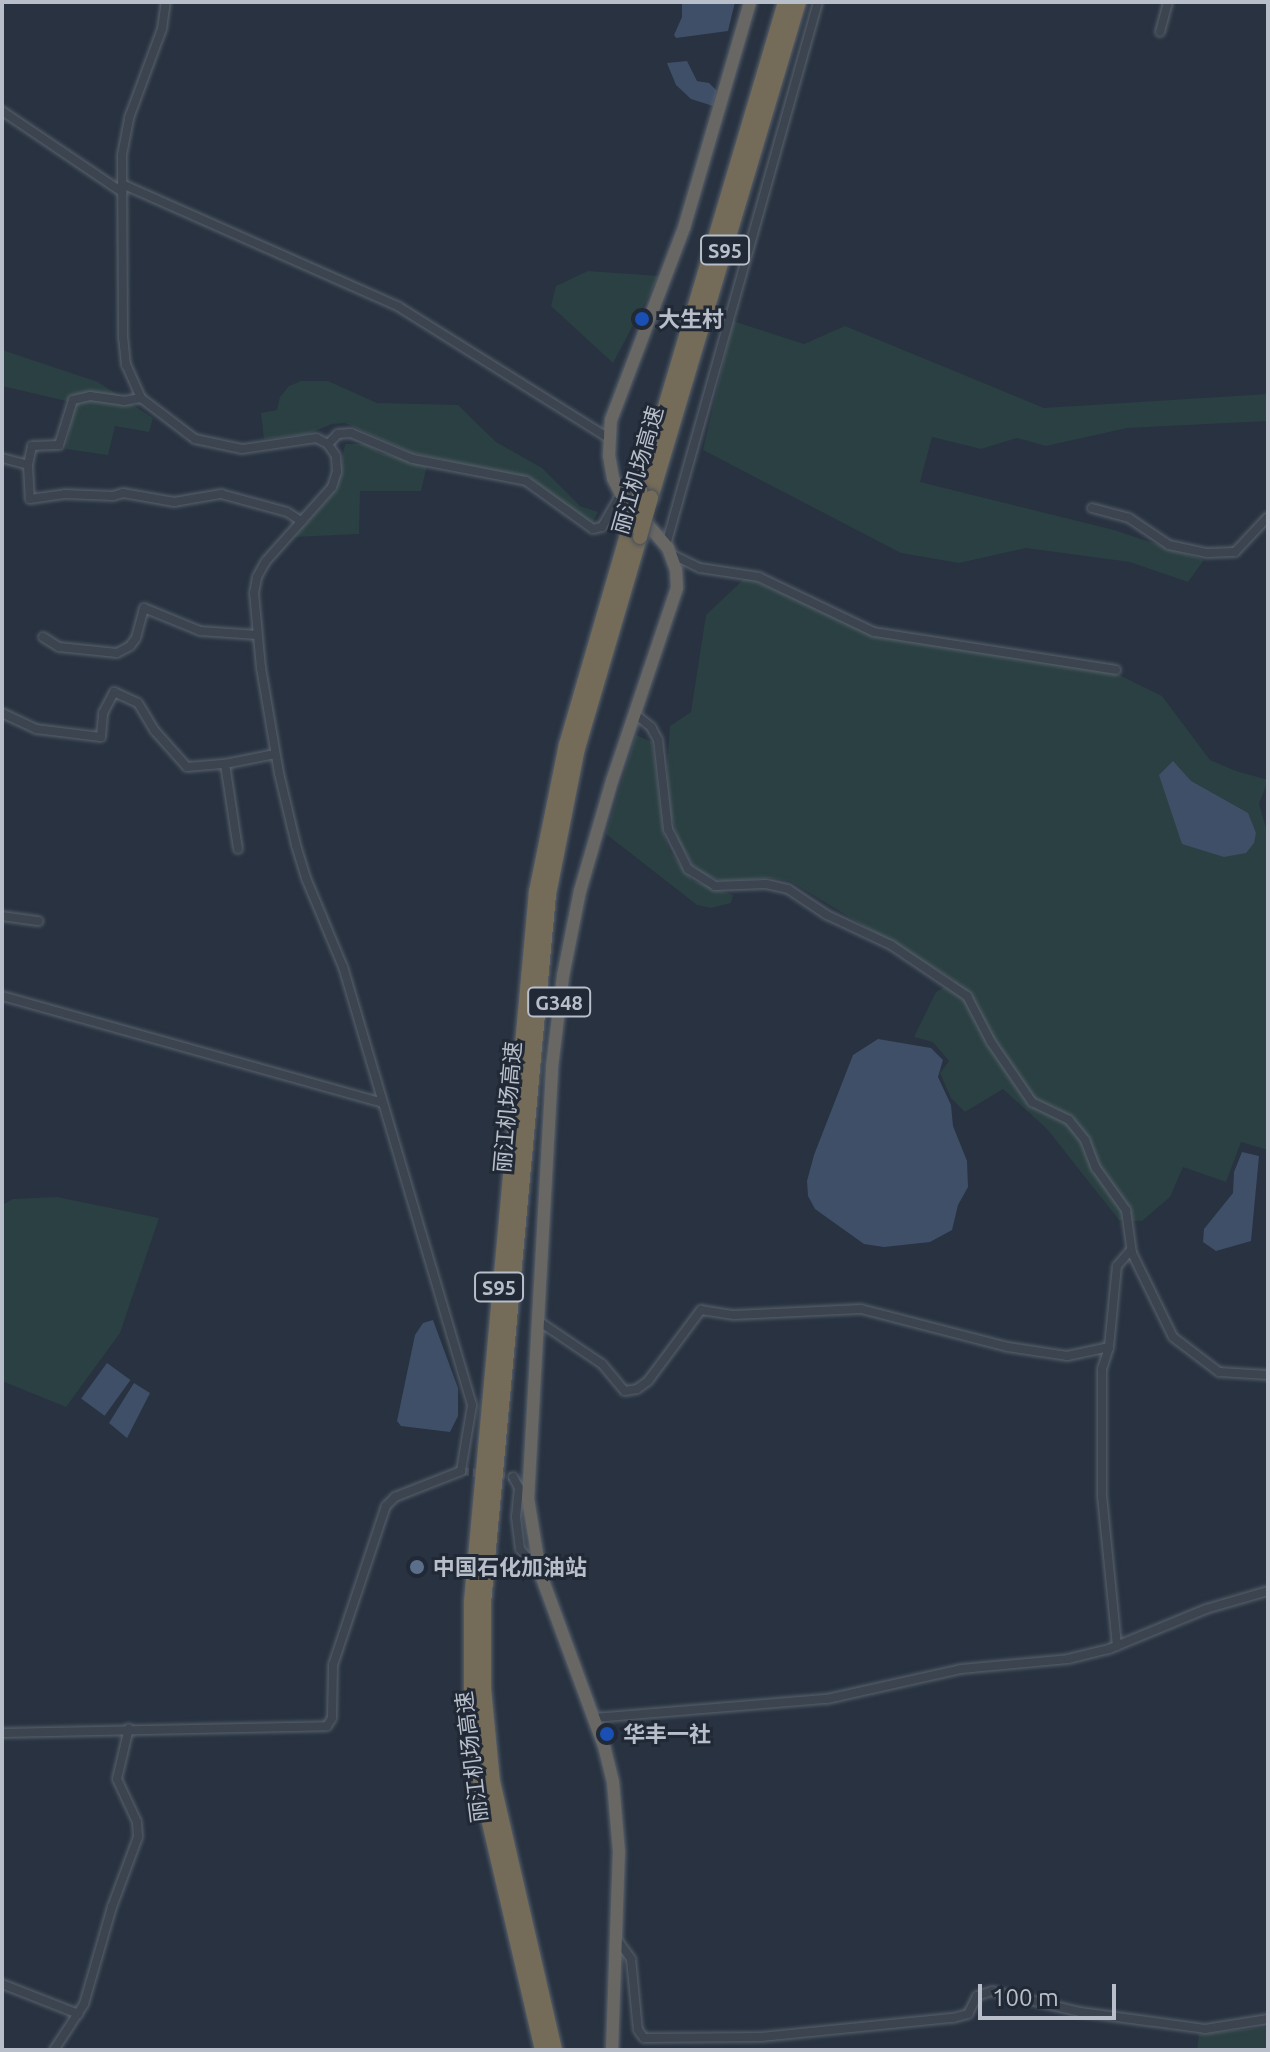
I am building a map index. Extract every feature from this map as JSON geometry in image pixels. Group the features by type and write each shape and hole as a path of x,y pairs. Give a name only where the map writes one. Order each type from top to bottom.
{"highway":[{"path":"669,550 621,494 611,467 609,438 614,409 688,216 750,2"},
{"name":"丽江机场高速","path":"542,2050 480,1784 471,1688 471,1602 536,892 566,745 645,495 785,2"},
{"name":"丽江机场高速","path":"645,495 799,2"},
{"name":"丽江机场高速","path":"555,2050 493,1782 484,1688 484,1603 549,894 578,748 634,532"},
{"name":"G348","path":"612,2050 619,1852 616,1798 594,1718 540,1572 530,1519 528,1481 552,1067 563,976 588,858 676,597 677,579 669,550"}],"street":[{"path":"2,1733 298,1725 322,1728 329,1725 333,1665 386,1506 395,1497 461,1471 472,1405 471,1392 429,1266 343,967 306,878 275,754 257,635 257,577 266,561 336,477 337,461 328,444 311,438 251,448 214,446 195,439 141,398 129,374 123,347 122,188 129,118 162,29 166,2"},
{"path":"818,2 669,550 700,568 759,577 874,632 1116,670"},
{"path":"1160,32 1168,2"},
{"path":"2,111 122,188 399,307 609,438"},
{"path":"141,398 124,401 90,396 73,400 60,444 32,446 28,465 30,499 65,494 113,496 123,493 174,502 221,494 287,512 301,521"},
{"path":"328,444 338,434 351,433 413,459 526,481 593,529 602,527 621,494"},
{"path":"2,458 28,465"},
{"path":"1092,508 1129,518 1169,545 1207,553 1235,552 1268,517"},
{"path":"43,637 59,647 117,653 130,646 136,638 144,608 200,631 257,635"},
{"path":"2,713 36,729 101,737 103,713 114,692 138,703 155,731 187,767 225,764 275,754"},
{"path":"635,714 651,727 658,740 668,829 688,869 715,886 766,884 788,889 827,915 891,945 967,996 991,1042 1032,1102 1069,1120 1085,1140 1096,1168 1126,1210 1131,1250 1173,1337 1219,1372 1268,1375"},
{"path":"225,764 238,849"},
{"path":"2,916 39,921"},
{"path":"2,996 382,1103"},
{"path":"1117,1646 1103,1511 1100,1421 1102,1369 1109,1347 1116,1270 1121,1258 1131,1250"},
{"path":"537,1320 602,1364 625,1391 637,1389 648,1381 701,1310 734,1315 861,1309 1013,1348 1067,1356 1109,1347"},
{"path":"513,1477 519,1488 516,1517 520,1549 540,1572"},
{"path":"594,1718 827,1699 961,1669 1068,1659 1117,1646 1206,1609 1268,1591"},
{"path":"54,2050 87,1995 112,1907 138,1837 137,1822 117,1779 129,1728"},
{"path":"616,1937 631,1959 638,2030 644,2038 761,2037 953,2018 968,2014 977,1996 992,1991 1094,2014 1205,2029 1268,2019"},
{"path":"2,1984 78,2014"}],"green space":[{"path":"588,271 659,276 613,363 551,306 556,286"},
{"path":"733,321 804,344 845,326 1044,408 1268,394 1268,421 1127,428 1046,446 1017,438 981,449 932,437 920,482 1114,530 1204,560 1188,582 1130,562 1026,548 959,563 901,553 703,450"},
{"path":"2,350 98,382 153,418 149,432 115,426 108,455 66,449 75,403 2,386"},
{"path":"301,381 328,381 377,403 458,405 496,442 542,468 580,506 598,512 592,523 586,521 532,479 413,453 345,423 332,424 307,434 264,439 261,413 277,410 280,397 289,386"},
{"path":"345,444 367,444 380,453 427,465 421,491 360,491 359,534 294,537 337,489"},
{"path":"746,577 873,634 1115,673 1162,696 1210,760 1268,780 1259,804 1268,834 1268,1150 1241,1142 1226,1182 1183,1167 1170,1197 1142,1221 1119,1220 1047,1129 1003,1089 965,1112 951,1098 940,1073 949,1061 933,1042 914,1037 936,992 955,981 790,881 769,878 722,881 703,874 693,865 679,842 670,811 667,766 670,726 691,712 706,615"},
{"path":"636,735 652,742 664,835 670,852 693,881 733,895 731,903 711,908 697,905 606,834"},
{"path":"57,1197 159,1218 120,1333 66,1407 2,1381 2,1205 13,1199"},
{"path":"1268,2027 1268,2050 1197,2050 1199,2034"}],"water":[{"path":"735,2 728,31 676,38 674,35 682,17 682,3"},
{"path":"687,61 697,81 709,83 717,91 713,106 691,99 676,85 667,63"},
{"path":"1173,761 1191,781 1248,813 1256,833 1254,843 1246,853 1224,857 1182,844 1159,775"},
{"path":"878,1039 931,1048 943,1060 938,1077 951,1105 953,1126 967,1161 968,1187 958,1205 952,1230 930,1242 884,1247 864,1244 815,1209 808,1196 807,1181 814,1155 853,1055"},
{"path":"1242,1152 1259,1156 1251,1241 1216,1251 1203,1242 1204,1229 1233,1193 1234,1172"},
{"path":"433,1320 458,1388 458,1416 450,1432 401,1426 397,1421 415,1335 423,1323"},
{"path":"107,1363 130,1380 105,1416 81,1399"},
{"path":"134,1383 150,1393 127,1438 109,1423"}],"tunnel":[{"path":"461,1471 513,1477"}],"place":[{"name":"大生村","path":"642,319"},
{"name":"中国石化加油站","path":"417,1567"},
{"name":"华丰一社","path":"607,1734"}]}
